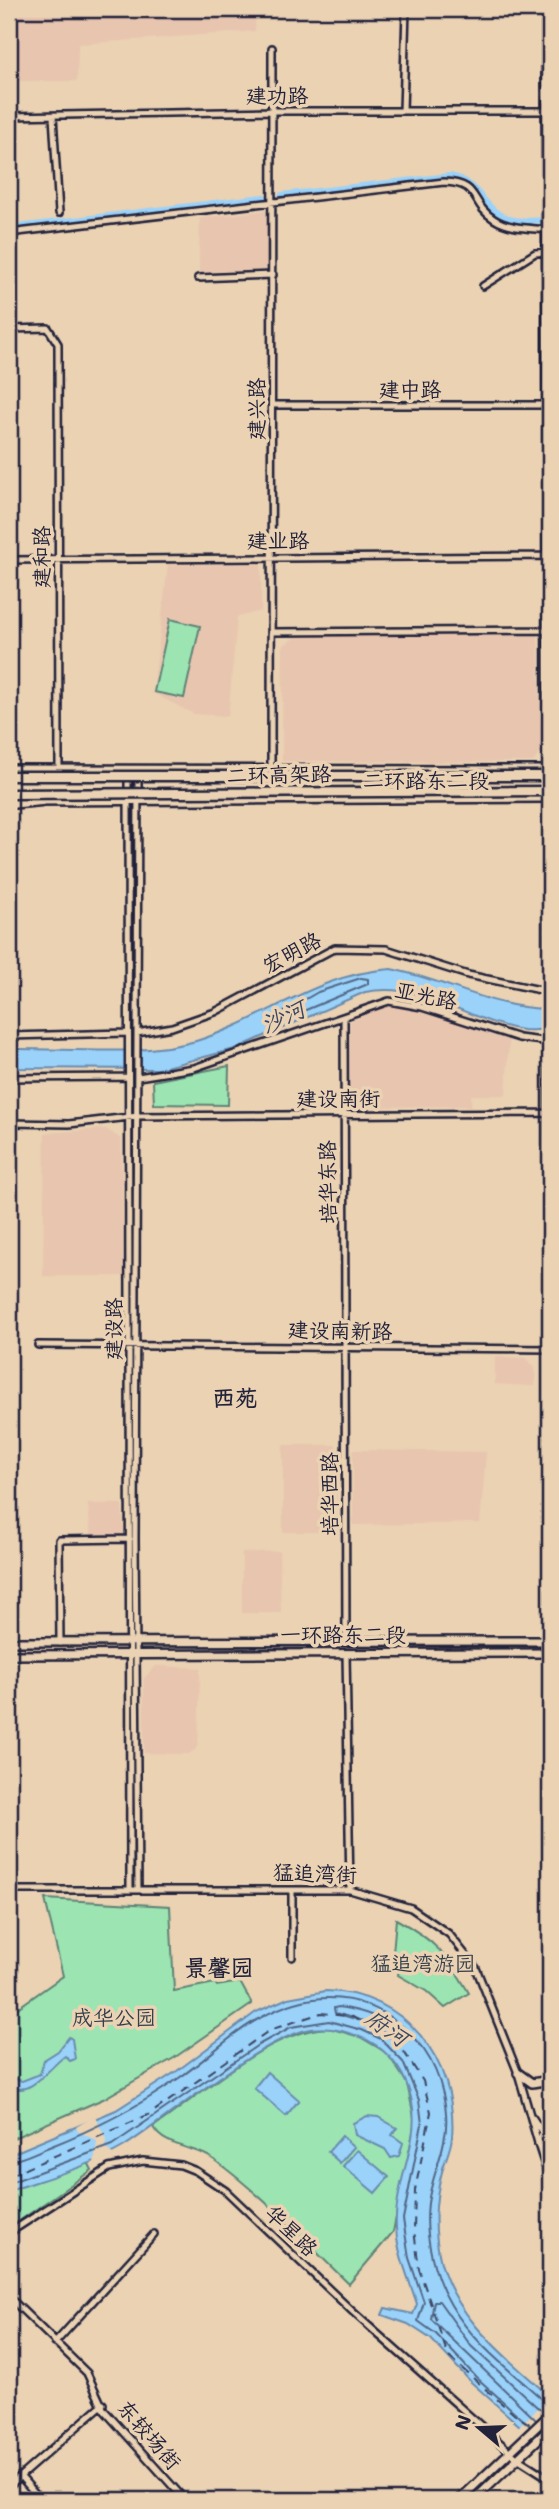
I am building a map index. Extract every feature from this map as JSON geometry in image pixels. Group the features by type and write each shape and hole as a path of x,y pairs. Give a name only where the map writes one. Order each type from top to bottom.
{"highway":[{"name":"二环高架路","path":"9,776 549,772"},
{"name":"二环高架路","path":"9,794 550,796"},
{"path":"9,803 41,801"}],"main road":[{"name":"二环路东二段","path":"9,769 549,772"},
{"name":"二环路东二段","path":"41,801 550,796"},
{"name":"一环路东二段","path":"9,1642 550,1641"},
{"name":"一环路东二段","path":"9,1655 550,1653"},
{"path":"518,2073 528,2082 550,2080"},
{"path":"545,2138 550,2116"},
{"name":"猛追湾街","path":"545,2138 550,2154"},
{"name":"猛追湾街","path":"545,2138 550,2178"},
{"path":"459,2500 550,2414"},
{"path":"474,2500 550,2428"}],"street":[{"path":"403,111 407,9"},
{"path":"545,9 548,111 550,1525"},
{"name":"建兴路","path":"271,771 274,204 272,48"},
{"name":"建功路","path":"9,116 272,111 548,111"},
{"path":"53,116 59,213"},
{"path":"9,233 461,183 471,188 486,213 496,221 548,228"},
{"path":"483,286 535,253 548,252"},
{"path":"198,278 273,275"},
{"name":"建和路","path":"9,329 48,328 58,344 59,770"},
{"name":"建中路","path":"273,405 548,405"},
{"name":"建业路","path":"9,560 548,556"},
{"path":"272,632 548,630"},
{"name":"建设路","path":"128,770 127,1117 133,1643"},
{"name":"建设路","path":"130,1888 137,1344 138,771"},
{"name":"宏明路","path":"137,1033 172,1027 215,1012 335,948 386,949 468,975 550,992"},
{"name":"亚光路","path":"137,1075 194,1068 378,1004 398,1002 519,1038 550,1040"},
{"name":"培华东路","path":"344,1018 346,1346"},
{"path":"9,1036 127,1034"},
{"path":"9,1078 127,1074"},
{"name":"建设南街","path":"9,1123 68,1124 138,1116 550,1113"},
{"name":"建设南新路","path":"38,1345 550,1349"},
{"name":"培华西路","path":"346,1346 346,1642"},
{"path":"60,1643 59,1540 130,1539"},
{"path":"550,1591 550,1641"},
{"path":"346,1653 349,1890"},
{"name":"建设路","path":"133,1655 138,1888"},
{"name":"猛追湾街","path":"9,1890 349,1890 393,1900 411,1908 449,1934 476,1968 518,2073 532,2118 545,2138"},
{"path":"292,1890 292,1957"},
{"name":"猛追湾街","path":"532,2118 545,2138"},
{"name":"华星路","path":"9,2233 109,2168 143,2161 181,2165 196,2171 226,2191 353,2312 517,2458 550,2479"},
{"path":"55,2343 154,2234"},
{"name":"东较场街","path":"9,2297 87,2373 104,2410 185,2500"},
{"path":"9,2486 103,2404"},
{"path":"20,2476 41,2500"}],"shaded area":[{"path":"9,9 256,9 255,31 78,44 77,81 9,81"},
{"path":"270,210 268,270 199,272 200,218"},
{"path":"261,564 261,611 237,617 228,716 194,714 153,693 168,565"},
{"path":"538,633 541,752 533,762 282,761 283,646 295,637"},
{"path":"391,1004 422,1010 509,1038 506,1095 471,1095 471,1106 358,1107 351,1101 349,1089 350,1021"},
{"path":"106,1129 121,1139 124,1276 43,1276 45,1133"},
{"path":"495,1357 526,1358 535,1368 535,1386 495,1384"},
{"path":"283,1445 336,1445 337,1532 283,1532"},
{"path":"353,1450 486,1452 480,1523 353,1525"},
{"path":"88,1504 122,1504 124,1536 91,1536"},
{"path":"279,1551 281,1613 242,1613 242,1553"},
{"path":"156,1666 200,1668 198,1744 195,1750 188,1754 144,1753 144,1678"}],"green space":[{"path":"170,619 200,626 184,698 154,692"},
{"path":"229,1066 228,1105 154,1104 153,1081"},
{"name":"成华公园","path":"45,1899 170,1906 174,1991 215,1983 217,1986 240,1982 252,2004 174,2058 103,2099 9,2140 9,2014 63,1976"},
{"name":"猛追湾游园","path":"396,1919 421,1934 439,1950 469,1993 445,2008 426,1991 398,1975 401,1958 393,1953"},
{"path":"329,2028 360,2037 387,2053 407,2083 415,2122 393,2232 349,2284 266,2203 231,2173 206,2155 165,2139 153,2127 260,2052 306,2031"},
{"path":"88,2162 92,2170 9,2228 9,2191"}],"water":[{"name":"沙河","path":"391,969 510,1005 550,1009 550,1029 523,1030 503,1026 426,997 386,990 365,992 235,1049 158,1069 9,1068 9,1049 152,1049 196,1041 222,1032 338,979"},
{"name":"府河","path":"326,1991 354,1994 380,2004 402,2018 421,2036 436,2058 446,2082 452,2109 452,2137 436,2203 441,2263 459,2303 472,2321 501,2353 550,2397 550,2453 471,2382 431,2339 408,2324 382,2315 385,2308 413,2314 417,2304 402,2261 396,2228 397,2202 411,2145 414,2116 410,2092 402,2074 391,2058 367,2040 347,2032 325,2028 290,2035 242,2062 123,2147 82,2166 9,2191 9,2155 116,2110 177,2071 256,2012 288,1998"},
{"path":"69,2037 72,2039 75,2059 70,2061 65,2056 39,2080 25,2088 9,2087 9,2077 22,2081 40,2074 44,2060 58,2051"},
{"path":"267,2072 299,2100 286,2116 254,2088"},
{"path":"367,2116 378,2117 397,2128 392,2135 403,2143 399,2156 391,2158 385,2149 355,2135 353,2123"},
{"path":"342,2136 354,2147 340,2163 328,2152"},
{"path":"357,2150 389,2177 375,2193 343,2166"}],"pier":[{"path":"95,2116 106,2139 105,2148 114,2155 94,2163 97,2141 78,2131 76,2127"},
{"path":"550,2397 550,2445 543,2452 517,2428"}],"waterway":[{"path":"282,195 450,176 474,188 491,208 506,218 522,221 550,220"},
{"path":"9,228 264,197"}],"ferry route":[{"path":"9,2176 150,2114 270,2030 321,2013 353,2017 399,2044 423,2081 431,2112 415,2190 414,2230 419,2269 448,2356 515,2415 533,2426"}],"district":[{"name":"西苑","path":"235,1398"},
{"name":"景馨园","path":"219,1968"}]}
